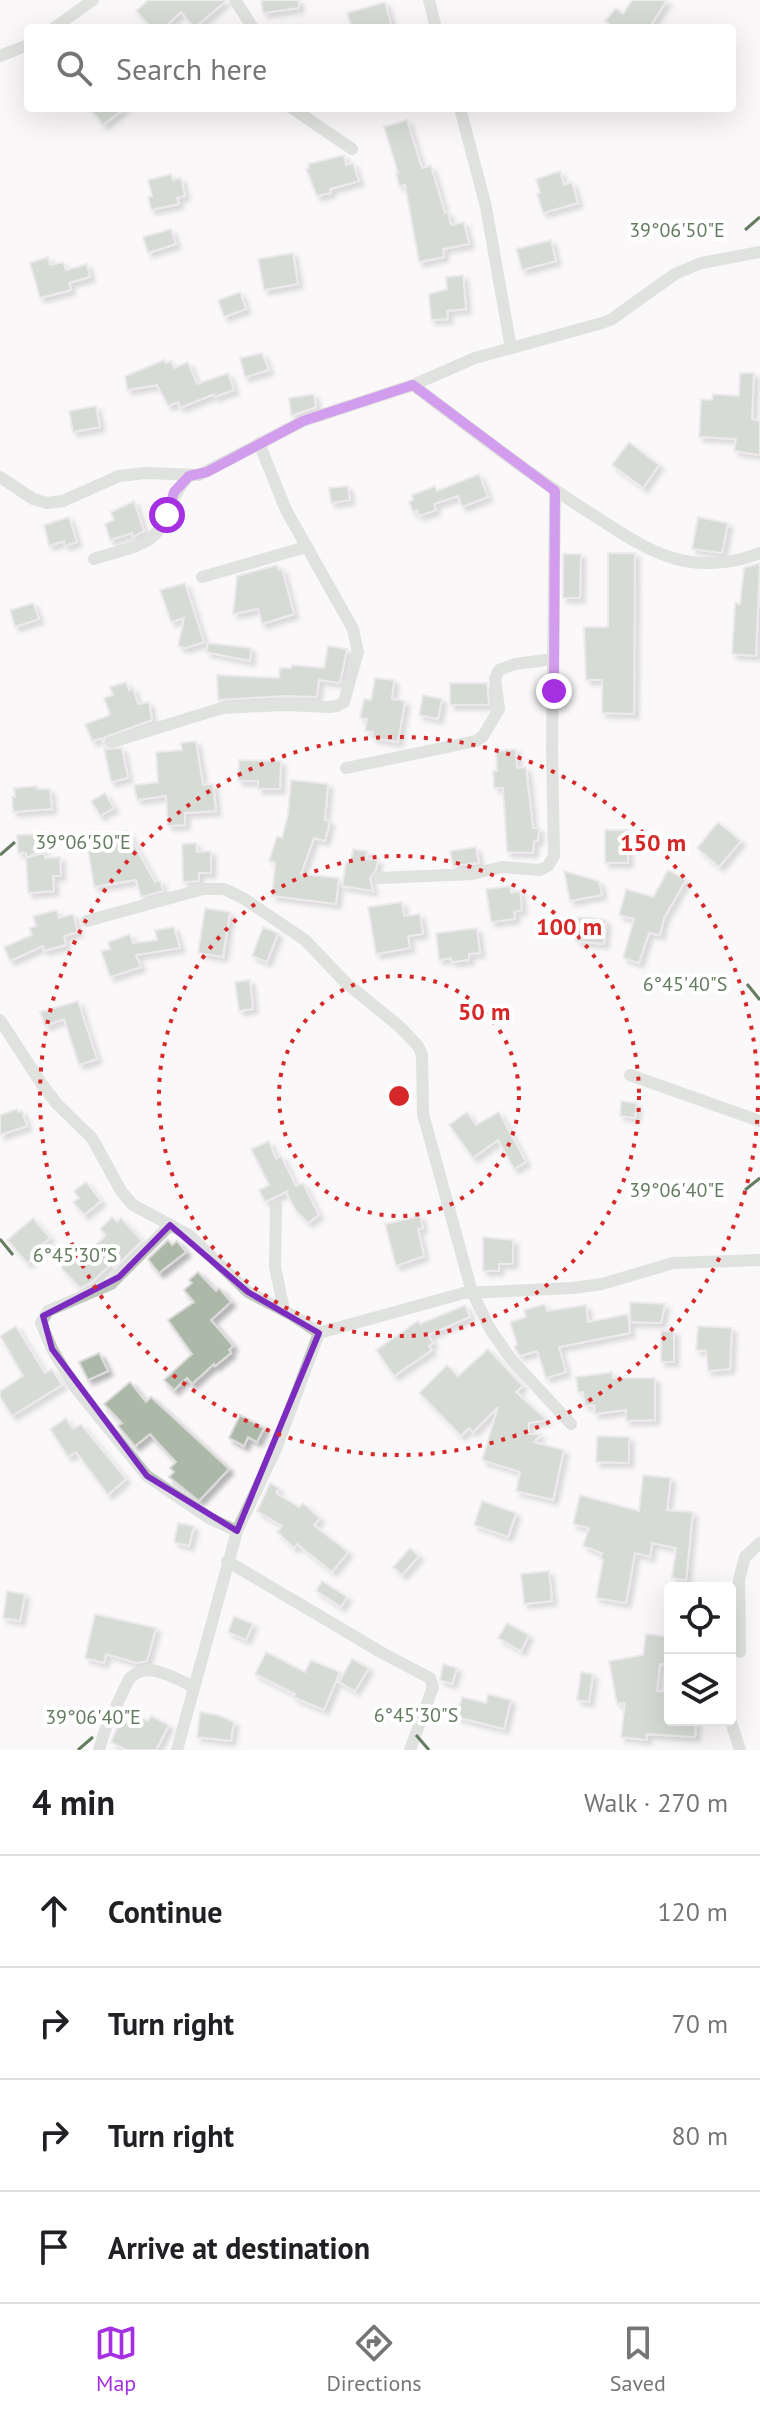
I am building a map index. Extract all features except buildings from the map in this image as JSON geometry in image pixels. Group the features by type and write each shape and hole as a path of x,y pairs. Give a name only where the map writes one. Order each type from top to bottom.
{"street":[{"path":"60,24 93,0"},
{"path":"235,0 250,24"},
{"path":"429,0 435,24"},
{"path":"0,56 24,47"},
{"path":"298,112 352,149"},
{"path":"461,112 486,207 511,348"},
{"path":"0,477 33,499 47,503 63,501 119,476 145,473 189,476 207,472 303,421 413,385 449,367 612,319 675,274 701,263 760,252"},
{"path":"413,385 555,491 635,542 671,557 718,563 760,553"},
{"path":"112,742 222,708 284,705 328,707 344,702 358,652 357,641 286,510 259,443"},
{"path":"94,559 150,539 163,523 174,492 189,476"},
{"path":"379,878 472,874 502,867 540,870 550,864 555,847 552,804 555,491"},
{"path":"202,577 306,547"},
{"path":"346,768 476,741 483,736 499,709 495,678 499,670 515,664 553,659"},
{"path":"87,921 203,889 224,889 243,898 305,940 346,983 399,1026 421,1052 423,1114 472,1292 490,1329 511,1359 571,1424"},
{"path":"0,1020 57,1104 92,1138 128,1201 189,1235 238,1284 319,1333 433,1299 472,1292 584,1287 673,1263 760,1260"},
{"path":"630,1075 760,1121"},
{"path":"276,1206 275,1267 284,1310"},
{"path":"170,1225 111,1284 48,1311 41,1323 74,1386 147,1476 209,1518 237,1531"},
{"path":"177,1750 237,1531 276,1449 319,1333"},
{"path":"740,1652 739,1580 745,1557 760,1543"},
{"path":"227,1561 350,1635 430,1678 433,1687 410,1750"},
{"path":"99,1750 105,1730 135,1672 142,1668 150,1669 193,1686"},
{"path":"732,1726 740,1750"}],"highlighted area":[{"path":"170,1225 248,1292 319,1333 237,1531 147,1476 52,1349 43,1316 119,1277"}],"route":[{"path":"167,515 174,492 189,476 207,472 303,421 413,385 555,491 554,691"}]}
